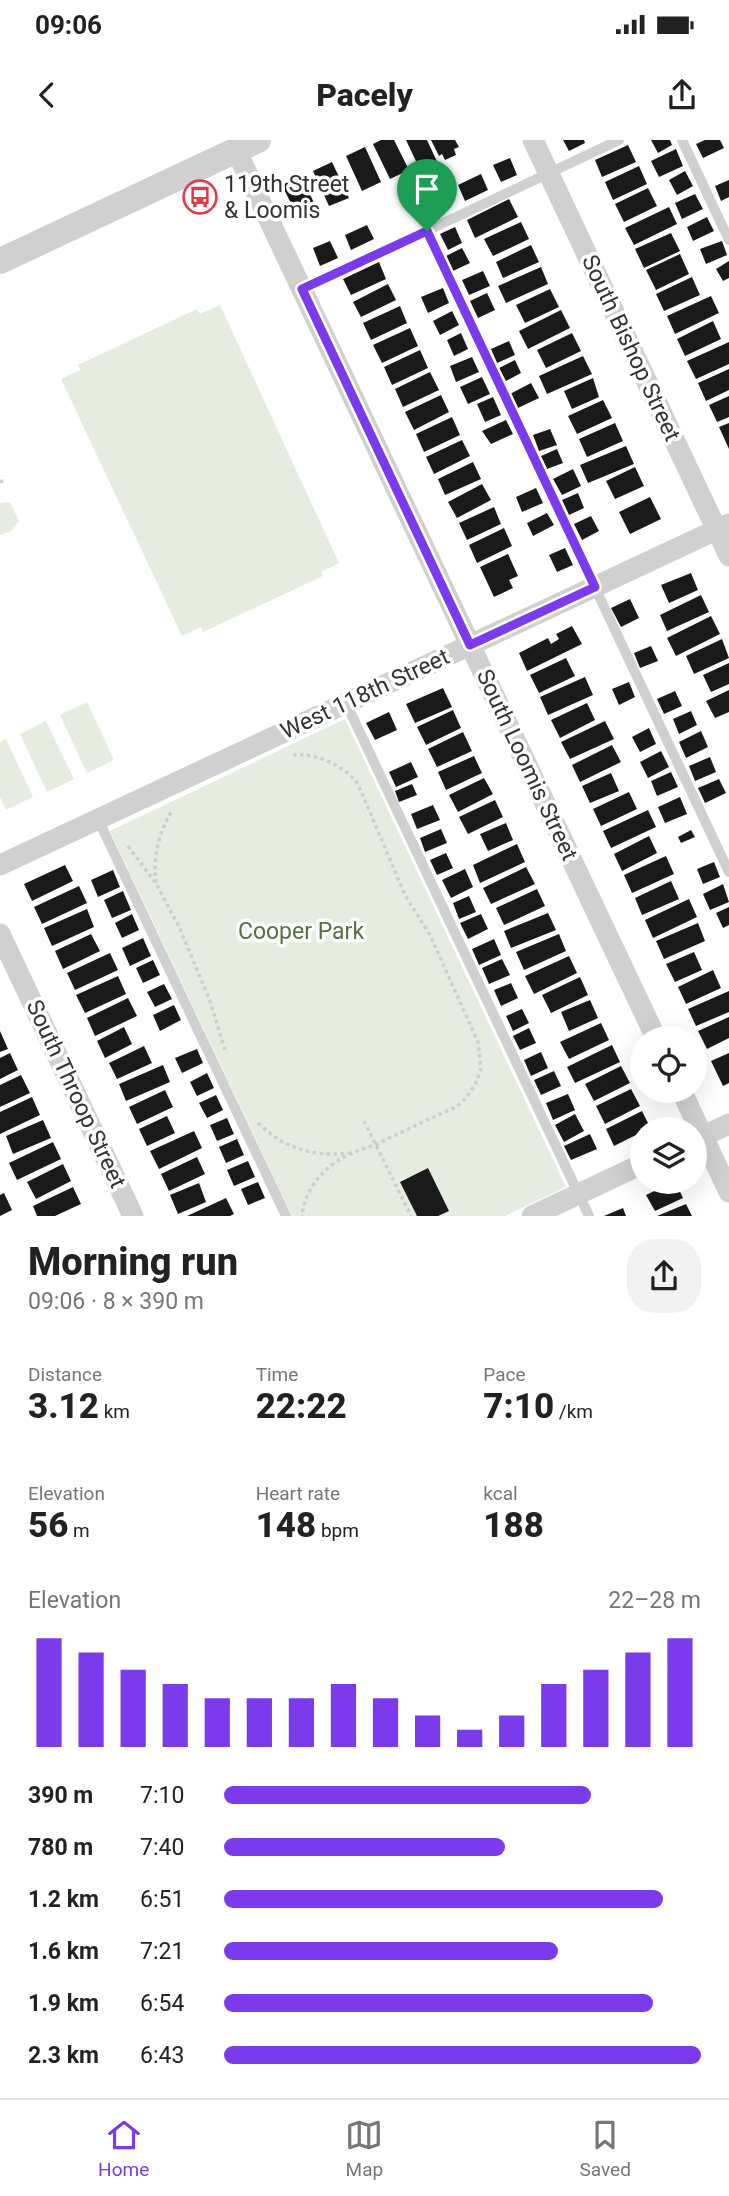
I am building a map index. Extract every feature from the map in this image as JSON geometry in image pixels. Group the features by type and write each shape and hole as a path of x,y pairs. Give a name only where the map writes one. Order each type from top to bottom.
{"street":[{"name":"South Bishop Street","path":"533,140 723,527 729,556"},
{"path":"0,261 247,145"},
{"name":"South Loomis Street","path":"247,145 302,289 650,1026"},
{"name":"West 118th Street","path":"0,864 723,527"},
{"name":"South Throop Street","path":"0,934 133,1216"},
{"path":"707,1134 729,1124"},
{"path":"707,1152 729,1192"},
{"path":"532,1216 630,1170"}],"lane":[{"path":"302,289 620,140"},
{"path":"682,140 729,240"},
{"path":"427,231 729,872"},
{"path":"346,703 589,1216"},
{"path":"98,819 286,1216"}],"path":[{"path":"293,755 304,754 338,765 358,784 405,895 447,969 479,1049 481,1070 475,1085 456,1107 333,1164 310,1188 303,1203 302,1216"},
{"path":"157,885 154,868 156,848 162,828 171,812"},
{"path":"128,846 157,885 194,959 225,1051"},
{"path":"254,1120 279,1141 294,1148 313,1154 352,1153"},
{"path":"364,1121 411,1216"}],"green space":[{"path":"220,305 339,563 321,572 323,576 203,632 201,627 182,636 61,379 80,370 78,365 197,309 200,314"},
{"path":"10,502 19,521 11,531 0,535 0,503"},
{"path":"87,702 114,760 87,773 60,715"},
{"name":"Cooper Park","path":"345,719 566,1187 505,1216 292,1216 110,831"},
{"path":"46,721 74,779 47,792 20,734"},
{"path":"6,739 33,797 6,810 0,797 0,742"}],"building":[{"path":"381,140 394,140 409,170 390,179 373,144"},
{"path":"406,140 427,140 440,168 423,176"},
{"path":"431,140 455,140 459,147 454,149 456,155 445,160 442,154 439,156"},
{"path":"563,140 584,140 585,143 569,151"},
{"path":"651,140 670,140 672,145 658,153"},
{"path":"705,140 720,140 724,148 703,158 696,144"},
{"path":"628,145 636,162 602,177 595,160"},
{"path":"365,147 381,182 362,191 346,156"},
{"path":"676,149 683,166 659,177 651,161"},
{"path":"510,158 517,175 501,182 493,165"},
{"path":"332,162 349,198 329,206 313,171"},
{"path":"639,166 647,184 613,200 605,182"},
{"path":"685,171 693,186 677,195 669,180"},
{"path":"481,174 488,190 465,201 458,185"},
{"path":"301,176 318,211 299,220 282,185"},
{"path":"729,180 729,197 721,201 715,186"},
{"path":"648,188 657,206 624,222 615,204"},
{"path":"695,194 703,209 682,219 675,203"},
{"path":"431,198 439,212 425,219 418,205"},
{"path":"509,199 518,217 475,238 467,220"},
{"path":"669,207 677,224 634,245 625,228"},
{"path":"707,217 714,231 693,241 687,227"},
{"path":"521,222 529,239 493,256 484,239"},
{"path":"367,225 374,239 351,250 345,235"},
{"path":"455,227 462,243 448,250 440,234"},
{"path":"671,233 680,251 644,268 635,249"},
{"path":"330,241 338,258 320,266 313,248"},
{"path":"722,241 727,255 706,264 700,249"},
{"path":"531,245 539,262 503,278 496,262"},
{"path":"462,248 470,263 453,271 446,256"},
{"path":"680,254 689,274 656,290 646,270"},
{"path":"729,261 729,278 723,281 716,269"},
{"path":"379,262 386,279 351,295 343,279"},
{"path":"541,267 548,284 506,303 498,286"},
{"path":"483,271 490,286 469,295 462,280"},
{"path":"692,277 700,295 664,311 656,294"},
{"path":"388,284 396,300 361,317 353,302"},
{"path":"443,288 449,303 428,313 421,297"},
{"path":"550,289 559,307 525,323 516,305"},
{"path":"487,293 495,310 478,318 470,301"},
{"path":"711,296 719,313 675,334 667,316"},
{"path":"400,306 407,323 371,340 363,323"},
{"path":"561,310 570,328 528,349 519,331"},
{"path":"452,311 459,325 440,335 433,321"},
{"path":"713,321 721,339 685,356 677,339"},
{"path":"410,328 418,346 382,363 373,345"},
{"path":"461,333 468,349 454,356 447,340"},
{"path":"572,333 581,351 546,368 537,350"},
{"path":"509,341 515,355 497,363 491,349"},
{"path":"729,342 729,364 696,379 687,361"},
{"path":"420,350 428,368 392,385 384,367"},
{"path":"583,356 592,374 547,394 539,376"},
{"path":"472,357 479,372 456,382 450,366"},
{"path":"515,360 521,373 506,381 499,368"},
{"path":"729,369 729,390 706,401 698,383"},
{"path":"430,372 439,390 403,407 395,389"},
{"path":"482,377 490,394 468,404 460,387"},
{"path":"593,378 599,397 572,409 564,391"},
{"path":"531,383 539,398 518,408 510,394"},
{"path":"441,395 449,412 414,430 405,412"},
{"path":"729,396 729,417 717,422 709,405"},
{"path":"493,397 501,415 485,422 477,404"},
{"path":"603,400 612,418 577,434 568,416"},
{"path":"452,417 460,435 424,452 416,434"},
{"path":"506,420 513,434 491,444 482,431"},
{"path":"615,423 623,441 587,457 579,439"},
{"path":"729,423 729,449 719,427"},
{"path":"550,429 557,445 539,451 533,435"},
{"path":"462,440 470,456 434,474 426,457"},
{"path":"626,446 634,464 588,483 580,465"},
{"path":"557,449 563,463 547,469 541,456"},
{"path":"473,462 481,479 445,495 438,479"},
{"path":"635,467 644,486 615,499 606,481"},
{"path":"573,469 581,486 562,495 553,479"},
{"path":"482,484 491,500 457,518 448,502"},
{"path":"536,488 543,503 522,512 516,497"},
{"path":"578,493 584,508 569,515 562,500"},
{"path":"650,497 661,519 630,534 619,512"},
{"path":"494,507 501,524 467,540 459,523"},
{"path":"547,513 554,525 533,536 527,523"},
{"path":"591,516 599,531 582,540 574,524"},
{"path":"504,528 512,546 477,563 469,545"},
{"path":"565,548 573,565 557,572 549,555"},
{"path":"508,554 518,576 509,580 513,588 494,597 480,567"},
{"path":"691,573 698,590 669,603 661,585"},
{"path":"701,595 709,612 667,631 660,615"},
{"path":"630,599 639,618 621,627 611,608"},
{"path":"711,616 720,634 676,656 667,638"},
{"path":"572,626 582,644 527,671 519,653 548,638 551,644 559,639 556,634"},
{"path":"722,639 729,658 694,674 686,656"},
{"path":"651,646 658,661 640,668 634,653"},
{"path":"566,658 575,676 539,693 530,675"},
{"path":"729,663 729,684 711,692 703,675"},
{"path":"585,677 593,695 548,715 540,697"},
{"path":"629,682 635,697 619,705 612,689"},
{"path":"443,688 452,707 415,723 406,704"},
{"path":"729,690 729,712 715,718 706,701"},
{"path":"675,691 682,706 664,714 657,699"},
{"path":"587,703 595,720 560,738 551,720"},
{"path":"453,710 461,728 426,745 417,727"},
{"path":"691,711 697,725 679,734 673,719"},
{"path":"389,712 397,730 375,740 366,723"},
{"path":"605,721 614,739 570,759 561,742"},
{"path":"649,728 656,744 640,752 632,737"},
{"path":"701,731 708,747 686,758 679,742"},
{"path":"463,732 472,751 437,767 428,749"},
{"path":"612,745 621,762 580,782 572,765"},
{"path":"661,751 669,767 648,778 640,762"},
{"path":"474,756 482,773 446,790 438,772"},
{"path":"710,757 716,772 695,781 689,766"},
{"path":"411,762 418,777 396,787 389,772"},
{"path":"671,772 678,787 657,796 651,781"},
{"path":"611,773 619,791 590,803 582,786"},
{"path":"484,778 493,794 458,812 449,795"},
{"path":"719,779 726,793 705,803 698,788"},
{"path":"412,784 417,795 399,802 395,791"},
{"path":"629,792 637,809 601,826 593,809"},
{"path":"680,797 687,814 665,823 658,807"},
{"path":"495,800 503,817 468,834 459,817"},
{"path":"433,805 440,820 417,829 411,814"},
{"path":"648,810 656,827 611,848 603,831"},
{"path":"506,823 513,840 488,851 480,834"},
{"path":"441,829 447,843 425,852 420,838"},
{"path":"691,830 695,837 681,843 678,837"},
{"path":"649,836 657,853 622,871 614,854"},
{"path":"517,844 525,862 480,883 473,865"},
{"path":"446,853 453,868 437,875 430,860"},
{"path":"666,856 674,874 632,893 624,875"},
{"path":"714,862 720,877 703,884 697,869"},
{"path":"65,865 73,881 32,901 24,884"},
{"path":"526,867 535,884 491,904 483,888"},
{"path":"465,869 473,887 451,898 442,880"},
{"path":"113,870 120,887 98,897 91,880"},
{"path":"671,881 679,899 642,915 635,898"},
{"path":"723,884 729,902 710,910 703,894"},
{"path":"79,886 87,903 42,924 34,907"},
{"path":"537,889 545,906 504,925 496,908"},
{"path":"123,891 131,910 112,918 104,900"},
{"path":"469,896 476,912 459,919 453,903"},
{"path":"689,899 697,917 653,938 645,920"},
{"path":"729,907 729,925 723,928 716,913"},
{"path":"87,909 94,927 52,946 44,928"},
{"path":"548,913 556,930 511,948 504,931"},
{"path":"132,914 139,930 122,938 115,923"},
{"path":"481,914 488,929 468,939 460,923"},
{"path":"698,923 705,941 664,959 656,941"},
{"path":"91,934 100,951 63,969 55,951"},
{"path":"559,934 566,951 524,970 516,952"},
{"path":"143,938 151,956 130,966 122,948"},
{"path":"494,939 501,955 479,965 472,949"},
{"path":"694,952 702,970 675,982 666,964"},
{"path":"110,953 118,970 75,990 67,973"},
{"path":"569,956 577,973 534,994 525,976"},
{"path":"502,959 510,975 489,984 482,968"},
{"path":"153,960 160,975 143,983 136,968"},
{"path":"713,970 721,988 686,1004 678,987"},
{"path":"118,976 126,994 85,1013 76,995"},
{"path":"580,977 588,995 551,1013 542,995"},
{"path":"511,983 518,998 501,1006 494,990"},
{"path":"164,984 172,999 155,1007 147,992"},
{"path":"729,991 729,1012 696,1026 688,1009"},
{"path":"128,998 137,1016 95,1036 87,1018"},
{"path":"590,1000 598,1018 569,1031 561,1012"},
{"path":"174,1005 181,1020 160,1031 153,1015"},
{"path":"522,1009 529,1023 513,1031 506,1016"},
{"path":"729,1017 729,1038 707,1049 707,1027"},
{"path":"601,1023 609,1040 569,1059 560,1042"},
{"path":"124,1027 132,1044 105,1058 97,1041"},
{"path":"529,1028 536,1043 520,1050 513,1036"},
{"path":"0,1031 8,1049 0,1052"},
{"path":"612,1045 620,1062 575,1083 567,1067"},
{"path":"144,1046 152,1063 117,1079 109,1063"},
{"path":"197,1049 203,1063 182,1073 175,1058"},
{"path":"541,1052 548,1068 531,1076 524,1060"},
{"path":"10,1053 18,1070 0,1079 0,1058"},
{"path":"729,1053 729,1083 723,1086 711,1061"},
{"path":"163,1065 170,1082 126,1101 119,1084"},
{"path":"621,1066 630,1083 594,1101 585,1084"},
{"path":"554,1071 561,1086 541,1095 534,1080"},
{"path":"207,1073 214,1088 197,1096 190,1082"},
{"path":"21,1075 30,1093 0,1107 0,1085"},
{"path":"630,1089 630,1103 638,1103 640,1106 605,1124 596,1106"},
{"path":"165,1090 173,1107 137,1124 129,1107"},
{"path":"568,1094 575,1110 553,1120 546,1103"},
{"path":"216,1095 223,1110 207,1118 199,1103"},
{"path":"32,1097 40,1115 0,1134 0,1112"},
{"path":"642,1111 645,1117 630,1117"},
{"path":"575,1114 584,1131 564,1142 555,1125"},
{"path":"167,1116 175,1133 147,1146 139,1129"},
{"path":"630,1117 630,1138 614,1146 606,1129"},
{"path":"227,1118 234,1134 217,1141 210,1125"},
{"path":"43,1120 51,1138 13,1154 6,1136"},
{"path":"194,1131 202,1148 159,1169 150,1151"},
{"path":"590,1134 597,1149 571,1160 564,1146"},
{"path":"237,1139 244,1155 226,1163 219,1147"},
{"path":"53,1142 61,1159 17,1180 9,1163"},
{"path":"197,1157 205,1174 169,1191 161,1174"},
{"path":"248,1161 255,1177 234,1186 227,1170"},
{"path":"63,1164 71,1181 36,1199 27,1182"},
{"path":"428,1168 449,1211 438,1216 417,1216 400,1182"},
{"path":"258,1182 265,1198 248,1205 241,1189"},
{"path":"199,1183 206,1202 178,1214 170,1195"},
{"path":"73,1187 81,1204 55,1216 37,1216 33,1206"},
{"path":"4,1193 12,1210 0,1216 0,1195"},
{"path":"681,1194 683,1198 655,1211 646,1195"},
{"path":"226,1198 234,1214 230,1216 187,1216"},
{"path":"686,1204 692,1216 657,1216"},
{"path":"623,1208 626,1216 604,1216"}],"place":[{"name":"119th Street & Loomis","path":"200,197"}],"route":[{"path":"427,231 595,587 470,645 302,289 427,231"}]}
